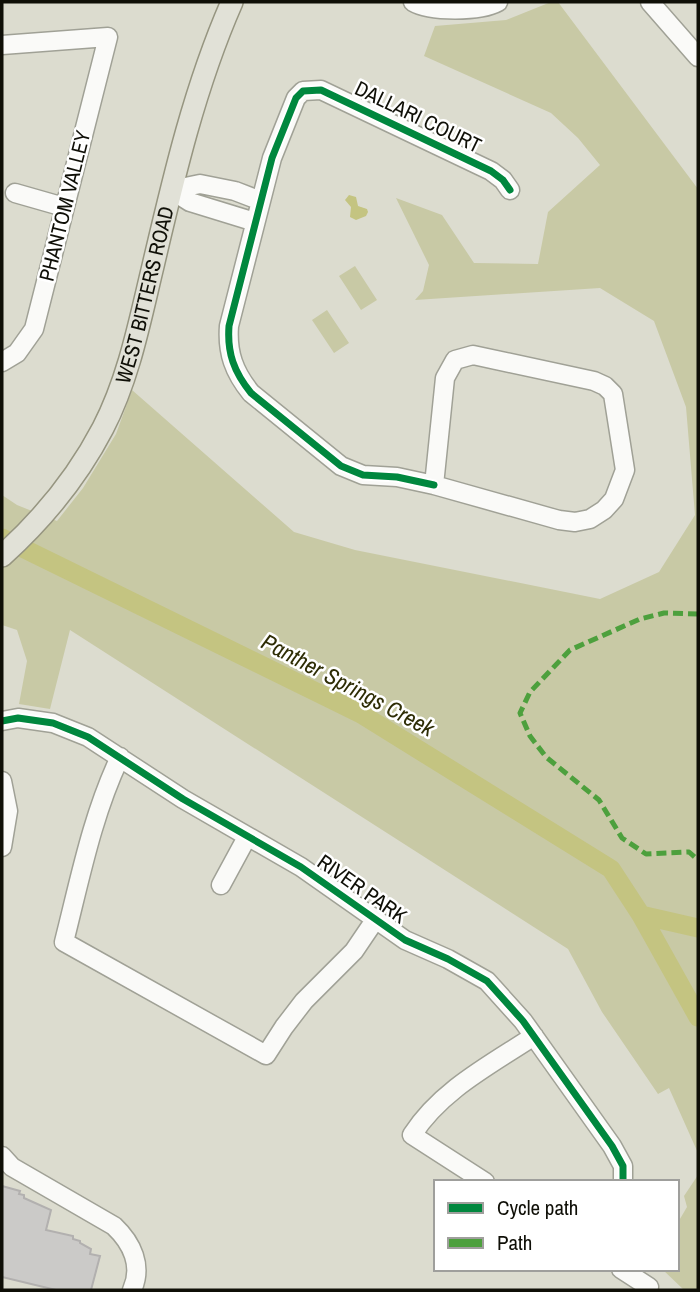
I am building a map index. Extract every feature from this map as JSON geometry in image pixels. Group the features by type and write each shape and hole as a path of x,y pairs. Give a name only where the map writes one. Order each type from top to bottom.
{"main road":[{"name":"WEST BITTERS ROAD","path":"2,556 48,510 83,464 104,427 119,392 192,110 214,44 232,2"}],"street":[{"path":"413,2 420,6 489,7 498,2"},
{"path":"650,2 698,57"},
{"name":"PHANTOM VALLEY","path":"2,46 108,37 34,329 17,354 2,362"},
{"name":"DALLARI COURT","path":"261,201 272,158 296,98 303,91 321,90 491,171 503,180 510,190"},
{"path":"171,190 200,184 234,191 261,201 229,326 231,358 241,380 251,393 341,466 363,475 397,477 435,485 559,520 575,522 590,519 614,499 625,470 613,394 594,381 567,375 473,355 455,360 445,378 435,485"},
{"path":"171,190 190,202 256,222"},
{"path":"15,193 64,208"},
{"name":"RIVER PARK","path":"2,721 18,718 53,723 88,737 183,799 309,873 405,940 448,959 486,981 507,1001 534,1036 612,1146 623,1166 623,1180"},
{"path":"120,757 95,817 64,942 266,1055 304,1001 354,951 375,920"},
{"path":"2,781 8,811 2,847"},
{"path":"221,885 247,837"},
{"path":"482,1180 412,1135 422,1119 442,1098 534,1036"},
{"path":"2,1156 12,1167 124,1234 133,1251 138,1273 132,1290"},
{"path":"624,1271 649,1287"}],"green space":[{"path":"551,2 558,2 698,189 698,1153 669,1088 658,1094 602,1012 568,949 70,630 50,709 19,704 27,661 17,630 2,625 2,495 17,505 57,521 83,488 116,434 132,390 294,532 355,550 600,599 659,572 695,515 686,407 654,321 600,288 415,300 423,291 429,265 396,198 442,215 474,263 538,264 548,212 600,165 578,138 551,113 424,56 435,26 506,20"},
{"path":"355,266 377,300 361,310 339,276"},
{"path":"327,310 349,343 334,353 312,320"},
{"path":"698,1175 698,1290 684,1290 664,1271 679,1271 679,1221 687,1207 684,1196"}],"shaded area":[{"path":"349,195 356,197 358,206 367,209 366,216 356,220 350,217 351,207 345,200"}],"building":[{"path":"2,1186 20,1191 19,1194 24,1195 24,1198 51,1210 46,1230 73,1236 73,1239 91,1249 90,1254 100,1256 91,1290 56,1290 2,1277"}],"waterway":[{"name":"Panther Springs Creek","path":"2,538 361,714 611,869 641,915 698,1017"},
{"name":"Panther Springs Creek","path":"641,915 698,928"}],"marked path":[{"path":"698,614 664,613 640,619 570,650 530,692 520,713 530,736 546,757 599,800 622,838 646,854 689,852 698,860"}],"cycle path":[{"path":"434,485 397,477 363,475 341,466 251,393 236,370 229,345 229,326 272,158 296,98 303,91 321,90 491,171 503,180 510,190"},
{"path":"2,721 18,718 53,723 88,737 183,799 301,867 405,940 448,959 487,981 523,1021 612,1146 623,1166 623,1180"}]}
